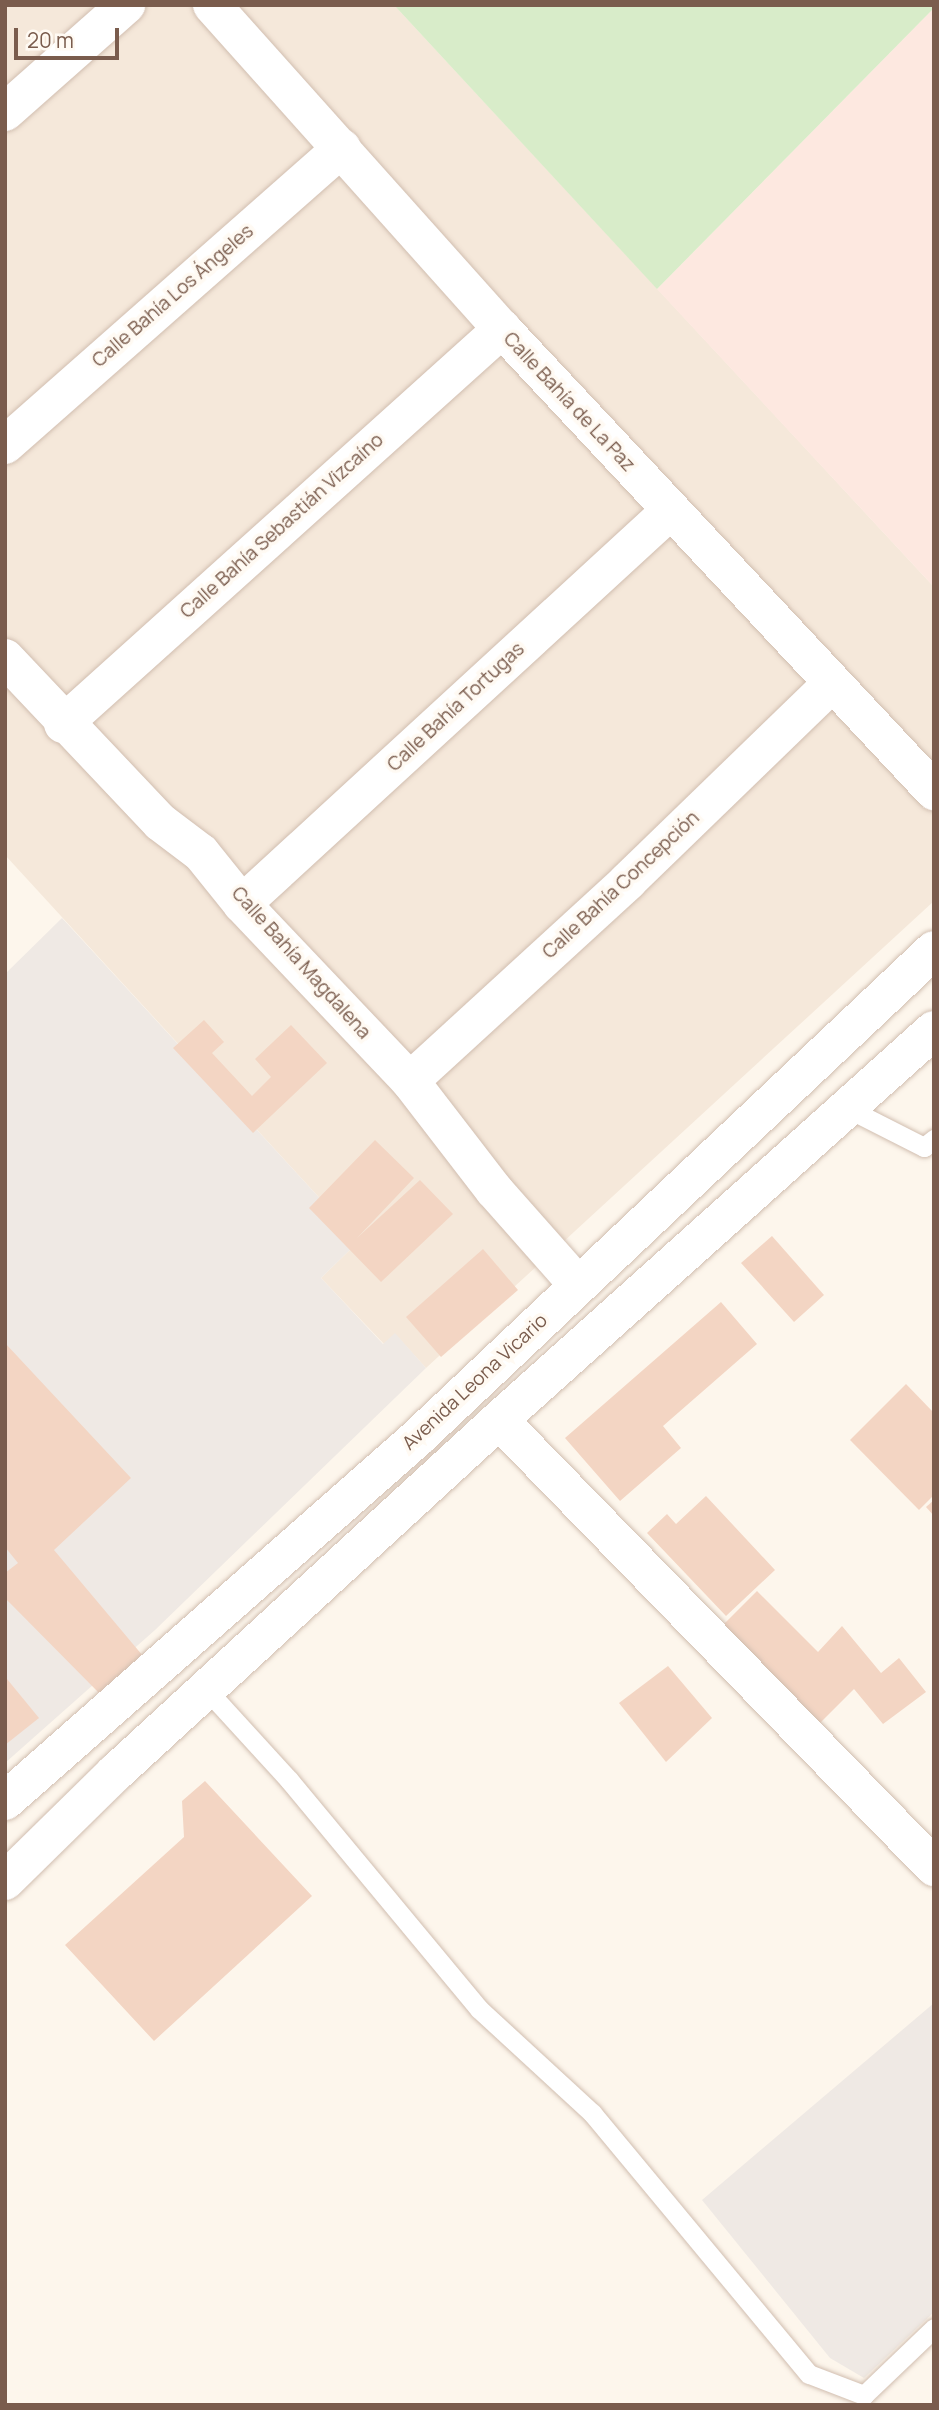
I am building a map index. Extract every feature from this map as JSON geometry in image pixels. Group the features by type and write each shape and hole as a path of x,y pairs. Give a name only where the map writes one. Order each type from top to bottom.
{"street":[{"path":"5,112 125,5"},
{"name":"Calle Bahía de La Paz","path":"212,5 502,329 830,685 934,791"},
{"name":"Calle Bahía Los Ángeles","path":"5,445 342,148"},
{"name":"Calle Bahía Sebastián Vizcaíno","path":"63,724 502,329"},
{"name":"Calle Bahía Tortugas","path":"243,904 670,511"},
{"name":"Calle Bahía Magdalena","path":"5,658 63,724 160,822 201,853 243,904 410,1081 494,1190 578,1285"},
{"name":"Calle Bahía Concepción","path":"410,1081 628,881 830,685"},
{"name":"Avenida Leona Vicario","path":"5,1801 416,1439 934,950"},
{"path":"5,1881 206,1689 499,1420 934,1030"},
{"path":"499,1420 934,1867"}],"lane":[{"path":"849,1109 931,1148"},
{"path":"206,1689 289,1780 479,2009 592,2113 809,2374 864,2395 934,2328"}],"shaded area":[{"path":"5,5 394,5 934,587 934,901 426,1368 395,1334 384,1344 321,1278 359,1241 5,855"},
{"path":"934,8 934,587 657,289"},
{"path":"62,918 359,1241 321,1278 383,1344 395,1333 426,1368 155,1630 5,1763 5,974"},
{"path":"934,2003 934,2312 864,2378 830,2358 702,2200"}],"green space":[{"path":"394,5 934,5 934,8 657,289"}],"building":[{"path":"204,1020 224,1042 212,1053 252,1096 271,1077 255,1059 291,1025 327,1063 253,1133 173,1048"},
{"path":"375,1140 414,1178 357,1238 420,1180 453,1214 381,1282 309,1208"},
{"path":"772,1236 824,1295 794,1322 741,1263"},
{"path":"483,1249 518,1290 441,1357 406,1317"},
{"path":"721,1302 757,1344 663,1426 681,1448 620,1501 565,1438"},
{"path":"5,1343 131,1478 54,1550 143,1656 99,1693 5,1598 5,1573 18,1563 5,1547"},
{"path":"906,1384 934,1413 934,1495 919,1510 850,1440"},
{"path":"706,1496 775,1570 726,1616 647,1533 667,1514 676,1524"},
{"path":"934,1500 934,1516 926,1507"},
{"path":"757,1591 818,1652 842,1626 881,1673 899,1658 926,1692 883,1724 854,1689 820,1723 723,1625"},
{"path":"668,1666 712,1718 666,1762 619,1703"},
{"path":"7,1679 39,1718 5,1745 5,1680"},
{"path":"205,1781 312,1896 154,2041 65,1945 184,1837 182,1801"}]}
